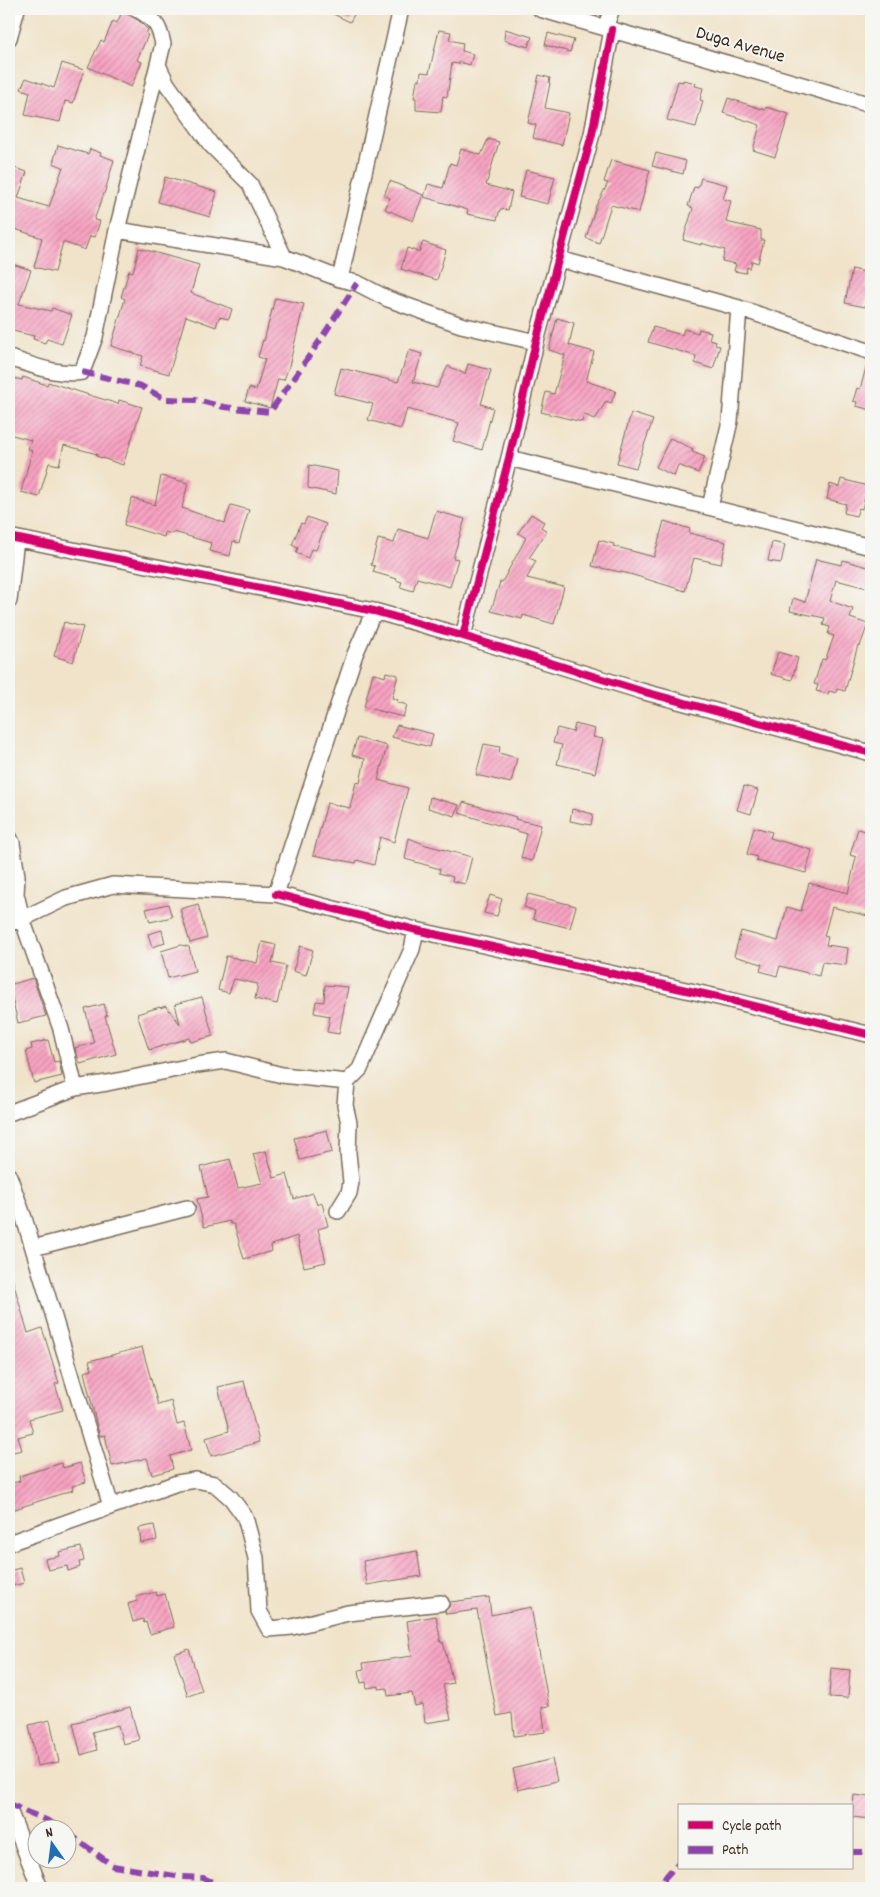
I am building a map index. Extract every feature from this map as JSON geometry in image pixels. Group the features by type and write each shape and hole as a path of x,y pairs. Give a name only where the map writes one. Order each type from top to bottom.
{"street":[{"path":"9,38 17,9"},
{"path":"9,358 56,373 82,372 95,337 118,230 163,44 160,30 153,18 137,9"},
{"path":"340,279 401,9"},
{"name":"Duga Avenue","path":"540,9 871,105"},
{"path":"463,636 509,458 536,342 592,134 612,9"},
{"path":"158,65 167,84 211,144 250,184 284,257"},
{"path":"118,230 284,257 340,279 357,283 388,299 461,325 536,342"},
{"path":"559,259 739,308 871,352"},
{"path":"710,508 730,420 739,308"},
{"path":"509,458 871,547"},
{"path":"9,601 11,594 12,538 374,611 641,690 871,753"},
{"path":"276,894 355,654 374,611"},
{"path":"9,837 12,843 16,868 15,921 61,1030 75,1088"},
{"path":"15,921 66,898 113,885 276,894 416,930 722,998 871,1035"},
{"path":"9,1113 75,1088 107,1084 197,1065 226,1061 282,1075 347,1082 360,1068 412,949 416,930"},
{"path":"338,1211 350,1193 351,1182 348,1154 349,1123 346,1105 347,1082"},
{"path":"9,1176 24,1218 111,1506"},
{"path":"33,1248 187,1208"},
{"path":"9,1543 177,1483 196,1480 216,1484 231,1498 245,1517 256,1558 259,1611 269,1629 292,1627 348,1613 441,1603"},
{"path":"9,1810 40,1888"}],"building":[{"path":"323,9 357,9 350,22"},
{"path":"122,12 138,20 148,30 146,34 148,35 137,60 142,62 131,87 88,67 101,40 104,42 113,21 117,23"},
{"path":"505,29 532,37 528,47 504,40"},
{"path":"439,30 451,32 449,40 463,43 462,51 473,54 470,65 459,62 459,64 452,63 447,97 443,96 441,112 416,110 416,98 414,98 417,80 420,80 421,72 429,73"},
{"path":"548,33 574,40 570,52 545,45"},
{"path":"62,63 84,70 73,103 65,101 60,122 25,115 30,92 21,89 26,78 54,88"},
{"path":"539,75 550,78 545,108 569,113 562,145 533,138 536,125 528,123"},
{"path":"683,80 696,83 695,86 703,88 700,100 703,101 696,127 667,120 678,81 683,82"},
{"path":"728,98 765,110 766,107 789,114 775,157 753,150 760,125 723,113"},
{"path":"488,139 499,142 486,185 512,192 508,210 500,209 497,220 467,214 468,210 424,197 428,184 443,188 450,163 456,165 461,149 481,155"},
{"path":"58,145 88,154 90,149 114,160 94,220 100,221 95,237 90,236 85,250 63,242 55,272 34,267 42,238 9,227 9,166 27,172 18,198 49,207 63,167 53,163"},
{"path":"656,153 686,161 683,174 652,166"},
{"path":"611,160 650,170 639,212 611,205 599,243 586,238 596,206 608,183 604,182"},
{"path":"526,170 555,177 548,204 519,197"},
{"path":"165,177 217,192 210,217 158,202"},
{"path":"701,178 727,185 723,199 731,201 726,222 761,230 761,240 764,240 758,263 752,261 750,268 747,267 746,273 734,271 736,264 722,261 725,250 683,240 693,208 688,206 694,187 698,188"},
{"path":"390,181 423,195 413,221 385,209 390,198 384,195"},
{"path":"423,242 446,250 437,280 401,269 407,248 419,252"},
{"path":"139,248 199,265 191,293 232,309 229,319 219,317 216,327 186,316 169,374 140,366 143,356 111,346 125,299 121,297 129,271 133,272"},
{"path":"9,263 31,270 19,304 51,311 52,308 72,315 62,344 47,339 45,343 33,339 34,336 9,330"},
{"path":"852,269 869,273 866,289 869,290 865,307 845,303"},
{"path":"275,298 304,304 289,366 284,380 278,379 270,408 245,401 249,388 256,390 265,359 258,357"},
{"path":"557,318 574,323 569,345 594,352 586,381 616,391 611,403 606,401 595,420 584,414 582,422 541,412 546,392 554,394 565,355 549,350"},
{"path":"653,327 682,335 684,329 698,333 699,329 711,332 709,339 716,341 715,345 720,346 713,369 695,363 696,356 648,342"},
{"path":"409,350 422,354 413,382 437,388 448,366 465,374 468,364 491,370 481,404 493,408 482,450 453,441 459,423 407,409 401,429 368,420 373,404 334,394 341,368 398,382"},
{"path":"868,361 871,362 871,410 856,406 857,402 853,401 857,388 860,389"},
{"path":"9,377 22,380 23,377 47,385 48,382 118,404 119,400 142,407 123,465 96,456 97,454 64,445 59,465 49,463 39,497 21,492 32,451 28,449 31,440 9,434"},
{"path":"631,413 653,420 636,468 617,463"},
{"path":"670,438 693,449 692,452 705,457 698,473 678,465 674,476 656,467"},
{"path":"309,465 338,471 336,494 308,488"},
{"path":"161,476 188,483 182,508 225,523 231,505 249,510 239,543 233,541 230,556 209,551 211,543 174,532 173,534 165,532 164,537 124,525 132,498 155,505"},
{"path":"841,479 868,486 862,509 859,508 856,516 844,513 846,504 827,499 830,484 839,487"},
{"path":"436,511 465,519 453,558 458,559 450,587 417,578 413,591 400,587 402,582 397,579 373,572 375,566 371,565 378,539 394,543 398,529 428,538"},
{"path":"531,514 544,522 541,527 547,531 529,558 536,561 527,578 564,587 554,624 523,615 522,619 491,611 500,582 502,582 526,538 518,533"},
{"path":"307,517 326,524 316,550 311,549 308,558 296,553 298,548 292,545 301,523 304,524"},
{"path":"664,521 690,529 689,533 726,542 721,564 694,558 685,591 630,574 592,566 599,540 614,544 613,546 654,557"},
{"path":"772,542 785,545 781,563 768,561"},
{"path":"816,559 841,565 843,560 871,568 871,589 836,580 830,601 853,609 850,618 868,624 860,646 858,645 845,691 837,689 836,693 829,691 828,694 816,691 818,685 814,684 822,659 825,660 834,636 828,634 830,627 823,625 825,618 790,611 793,598 805,602"},
{"path":"64,622 83,627 73,662 54,656"},
{"path":"778,652 798,658 792,680 771,674"},
{"path":"386,672 398,675 392,698 398,700 397,702 407,705 403,717 364,707 373,673 385,677"},
{"path":"575,724 595,729 593,737 603,739 595,773 557,764 562,745 553,743 557,728 573,732"},
{"path":"397,725 433,734 430,747 392,737"},
{"path":"357,738 387,746 378,780 408,788 394,842 380,837 374,865 357,860 356,863 313,855 327,803 350,808 356,782 360,783 365,759 352,755"},
{"path":"484,744 500,747 499,753 517,758 511,783 476,775"},
{"path":"744,786 758,790 751,814 737,810"},
{"path":"430,797 459,805 455,816 428,808"},
{"path":"463,802 516,817 515,819 541,825 532,861 521,858 527,834 459,813"},
{"path":"572,809 593,814 591,825 570,821"},
{"path":"754,827 772,832 770,838 812,850 806,873 756,860 757,857 747,854"},
{"path":"858,829 871,833 871,913 869,912 868,916 832,907 824,936 828,937 826,945 848,948 846,965 822,962 819,976 780,966 777,976 760,971 762,964 734,956 741,931 778,941 787,907 801,911 809,883 848,893 856,857 850,855"},
{"path":"409,838 426,845 472,857 465,884 452,881 453,877 439,873 440,869 405,859"},
{"path":"528,894 576,906 570,928 533,919 535,911 524,907"},
{"path":"490,895 502,899 497,916 484,913"},
{"path":"168,904 172,917 150,922 146,909"},
{"path":"198,904 207,938 190,943 180,909"},
{"path":"162,930 165,943 152,947 148,934"},
{"path":"262,942 276,945 272,963 286,966 277,1004 255,999 258,984 234,979 229,993 218,990 226,956 257,963"},
{"path":"181,945 189,947 195,971 168,978 161,951"},
{"path":"300,946 313,950 306,975 293,971"},
{"path":"33,978 46,1016 18,1023 9,985"},
{"path":"325,985 348,987 339,1034 327,1032 330,1016 314,1013 316,1001 324,1002"},
{"path":"202,997 213,1036 191,1042 189,1038 149,1050 137,1014 166,1006 180,1024 175,1004"},
{"path":"104,1004 107,1016 105,1016 116,1054 80,1064 75,1048 94,1043 85,1009"},
{"path":"48,1040 54,1062 59,1061 62,1076 34,1083 26,1051 32,1049 31,1044"},
{"path":"327,1130 332,1152 300,1160 294,1138"},
{"path":"266,1151 274,1178 287,1174 294,1199 313,1193 317,1205 322,1203 328,1226 318,1229 326,1262 304,1267 297,1236 271,1245 272,1251 244,1259 234,1224 230,1224 230,1221 204,1227 197,1199 208,1197 201,1167 230,1159 238,1188 262,1183 253,1154"},
{"path":"9,1278 12,1278 28,1333 42,1328 59,1383 55,1384 63,1410 29,1419 33,1433 18,1437 22,1450 9,1453"},
{"path":"142,1347 158,1405 171,1401 177,1425 184,1423 191,1450 170,1456 173,1469 152,1475 147,1458 112,1466 105,1435 100,1436 97,1426 84,1372 92,1370 89,1361"},
{"path":"244,1381 259,1442 211,1456 206,1438 229,1431 218,1387"},
{"path":"62,1463 63,1468 80,1463 86,1482 72,1486 73,1490 9,1511 9,1484 20,1481 19,1476"},
{"path":"154,1525 157,1540 141,1543 139,1528"},
{"path":"81,1547 84,1561 79,1562 80,1567 68,1571 67,1566 48,1570 45,1559 60,1556 59,1552"},
{"path":"417,1551 421,1576 367,1585 363,1561"},
{"path":"20,1568 24,1583 12,1586 9,1571"},
{"path":"156,1592 157,1596 165,1594 174,1627 150,1634 143,1619 133,1622 128,1604 137,1601 136,1597"},
{"path":"489,1597 491,1615 531,1607 549,1706 542,1707 545,1732 514,1736 512,1713 497,1716 477,1610 446,1614 445,1611 449,1607 450,1602"},
{"path":"436,1616 441,1643 443,1642 453,1683 443,1685 451,1719 425,1723 423,1704 415,1706 412,1693 388,1696 387,1688 379,1689 379,1686 367,1688 366,1682 361,1683 359,1670 364,1669 363,1663 412,1656 407,1621"},
{"path":"189,1649 202,1691 188,1696 174,1654"},
{"path":"831,1668 850,1670 848,1698 829,1697"},
{"path":"130,1707 139,1740 123,1744 118,1725 92,1732 97,1750 81,1755 73,1723"},
{"path":"50,1720 59,1762 37,1766 29,1725"},
{"path":"552,1759 557,1781 518,1790 513,1769"},
{"path":"854,1795 871,1797 871,1819 852,1817"}],"marked path":[{"path":"82,372 141,386 165,399 196,400 224,407 270,412 357,283"},
{"path":"9,1803 45,1820"},
{"path":"78,1840 113,1866 182,1877 203,1878 220,1888"},
{"path":"852,1852 871,1852"},
{"path":"648,1888 661,1882 678,1863"}],"cycle path":[{"path":"463,636 509,458 536,342 592,134 612,30"},
{"path":"9,537 374,611 463,636 641,691 871,753"},
{"path":"276,894 416,930 722,998 871,1035"}]}
